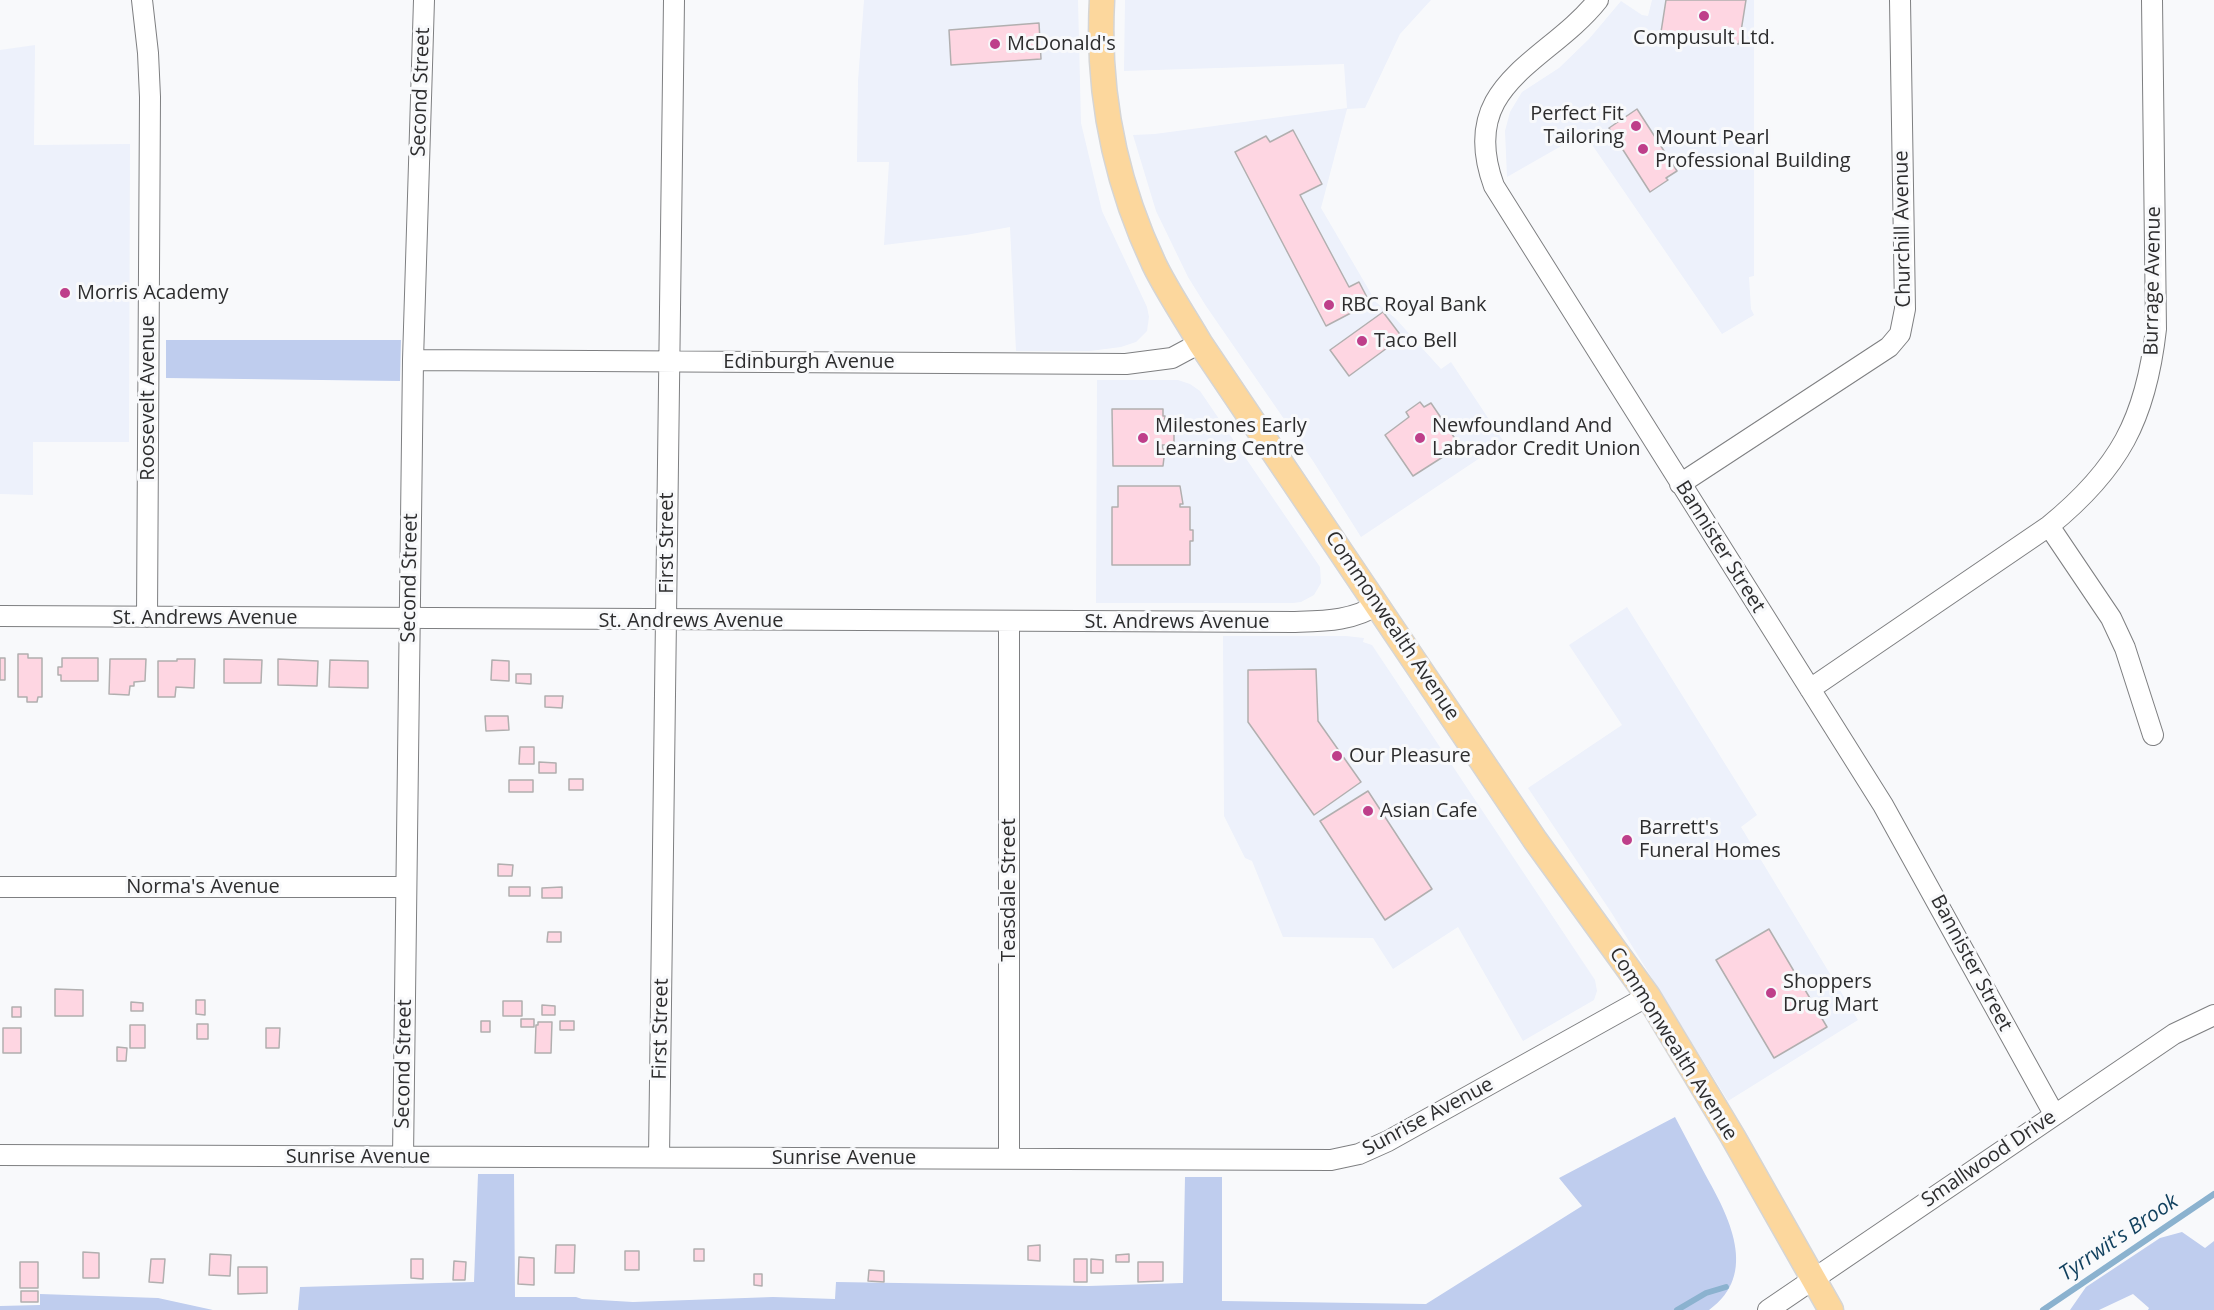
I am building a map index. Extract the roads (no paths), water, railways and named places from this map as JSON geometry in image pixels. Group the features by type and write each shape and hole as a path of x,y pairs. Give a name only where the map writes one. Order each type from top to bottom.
{"main road":[{"name":"Commonwealth Avenue","path":"1102,0 1100,30 1102,79 1114,155 1136,222 1154,266 1200,344 1378,604 1535,840 1648,996 1733,1137 1831,1310"}],"street":[{"name":"Roosevelt Avenue","path":"142,0 150,97 147,617"},
{"name":"Second Street","path":"403,1157 413,360 424,0"},
{"name":"First Street","path":"659,1158 674,0"},
{"name":"Bannister Street","path":"1598,0 1573,27 1520,69 1498,95 1487,127 1487,162 1499,196 1904,841 2054,1114"},
{"name":"Churchill Avenue","path":"1680,484 1889,347 1900,334 1905,309 1900,0"},
{"name":"Burrage Avenue","path":"1810,690 2049,526 2089,490 2114,460 2128,436 2140,409 2153,354 2156,294 2152,0"},
{"name":"Edinburgh Avenue","path":"413,360 1126,364 1172,358 1200,344"},
{"path":"2049,526 2111,618 2125,648 2152,735"},
{"name":"St. Andrews Avenue","path":"0,616 666,621 1316,622 1355,615 1378,604"},
{"name":"Teasdale Street","path":"1008,1159 1009,621"},
{"name":"Norma's Avenue","path":"0,887 406,887"},
{"name":"Sunrise Avenue","path":"0,1155 1316,1160 1346,1158 1388,1141 1648,996"},
{"name":"Smallwood Drive","path":"1768,1310 2174,1034 2214,1015"}],"waterway":[{"name":"Tyrrwit's Brook","path":"2043,1310 2214,1194"},
{"name":"Tyrrwit's Brook","path":"1677,1310 1706,1293 1726,1287"}],"place":[{"name":"Compusult Ltd.","path":"1704,16"},
{"name":"McDonald's","path":"995,44"},
{"name":"Perfect Fit Tailoring","path":"1636,126"},
{"name":"Mount Pearl Professional Building","path":"1643,149"},
{"name":"Morris Academy","path":"65,293"},
{"name":"RBC Royal Bank","path":"1329,305"},
{"name":"Taco Bell","path":"1362,341"},
{"name":"Milestones Early Learning Centre","path":"1143,438"},
{"name":"Newfoundland And Labrador Credit Union","path":"1420,438"},
{"name":"Our Pleasure","path":"1337,756"},
{"name":"Asian Cafe","path":"1368,811"},
{"name":"Barrett's Funeral Homes","path":"1627,840"},
{"name":"Shoppers Drug Mart","path":"1771,993"}]}
